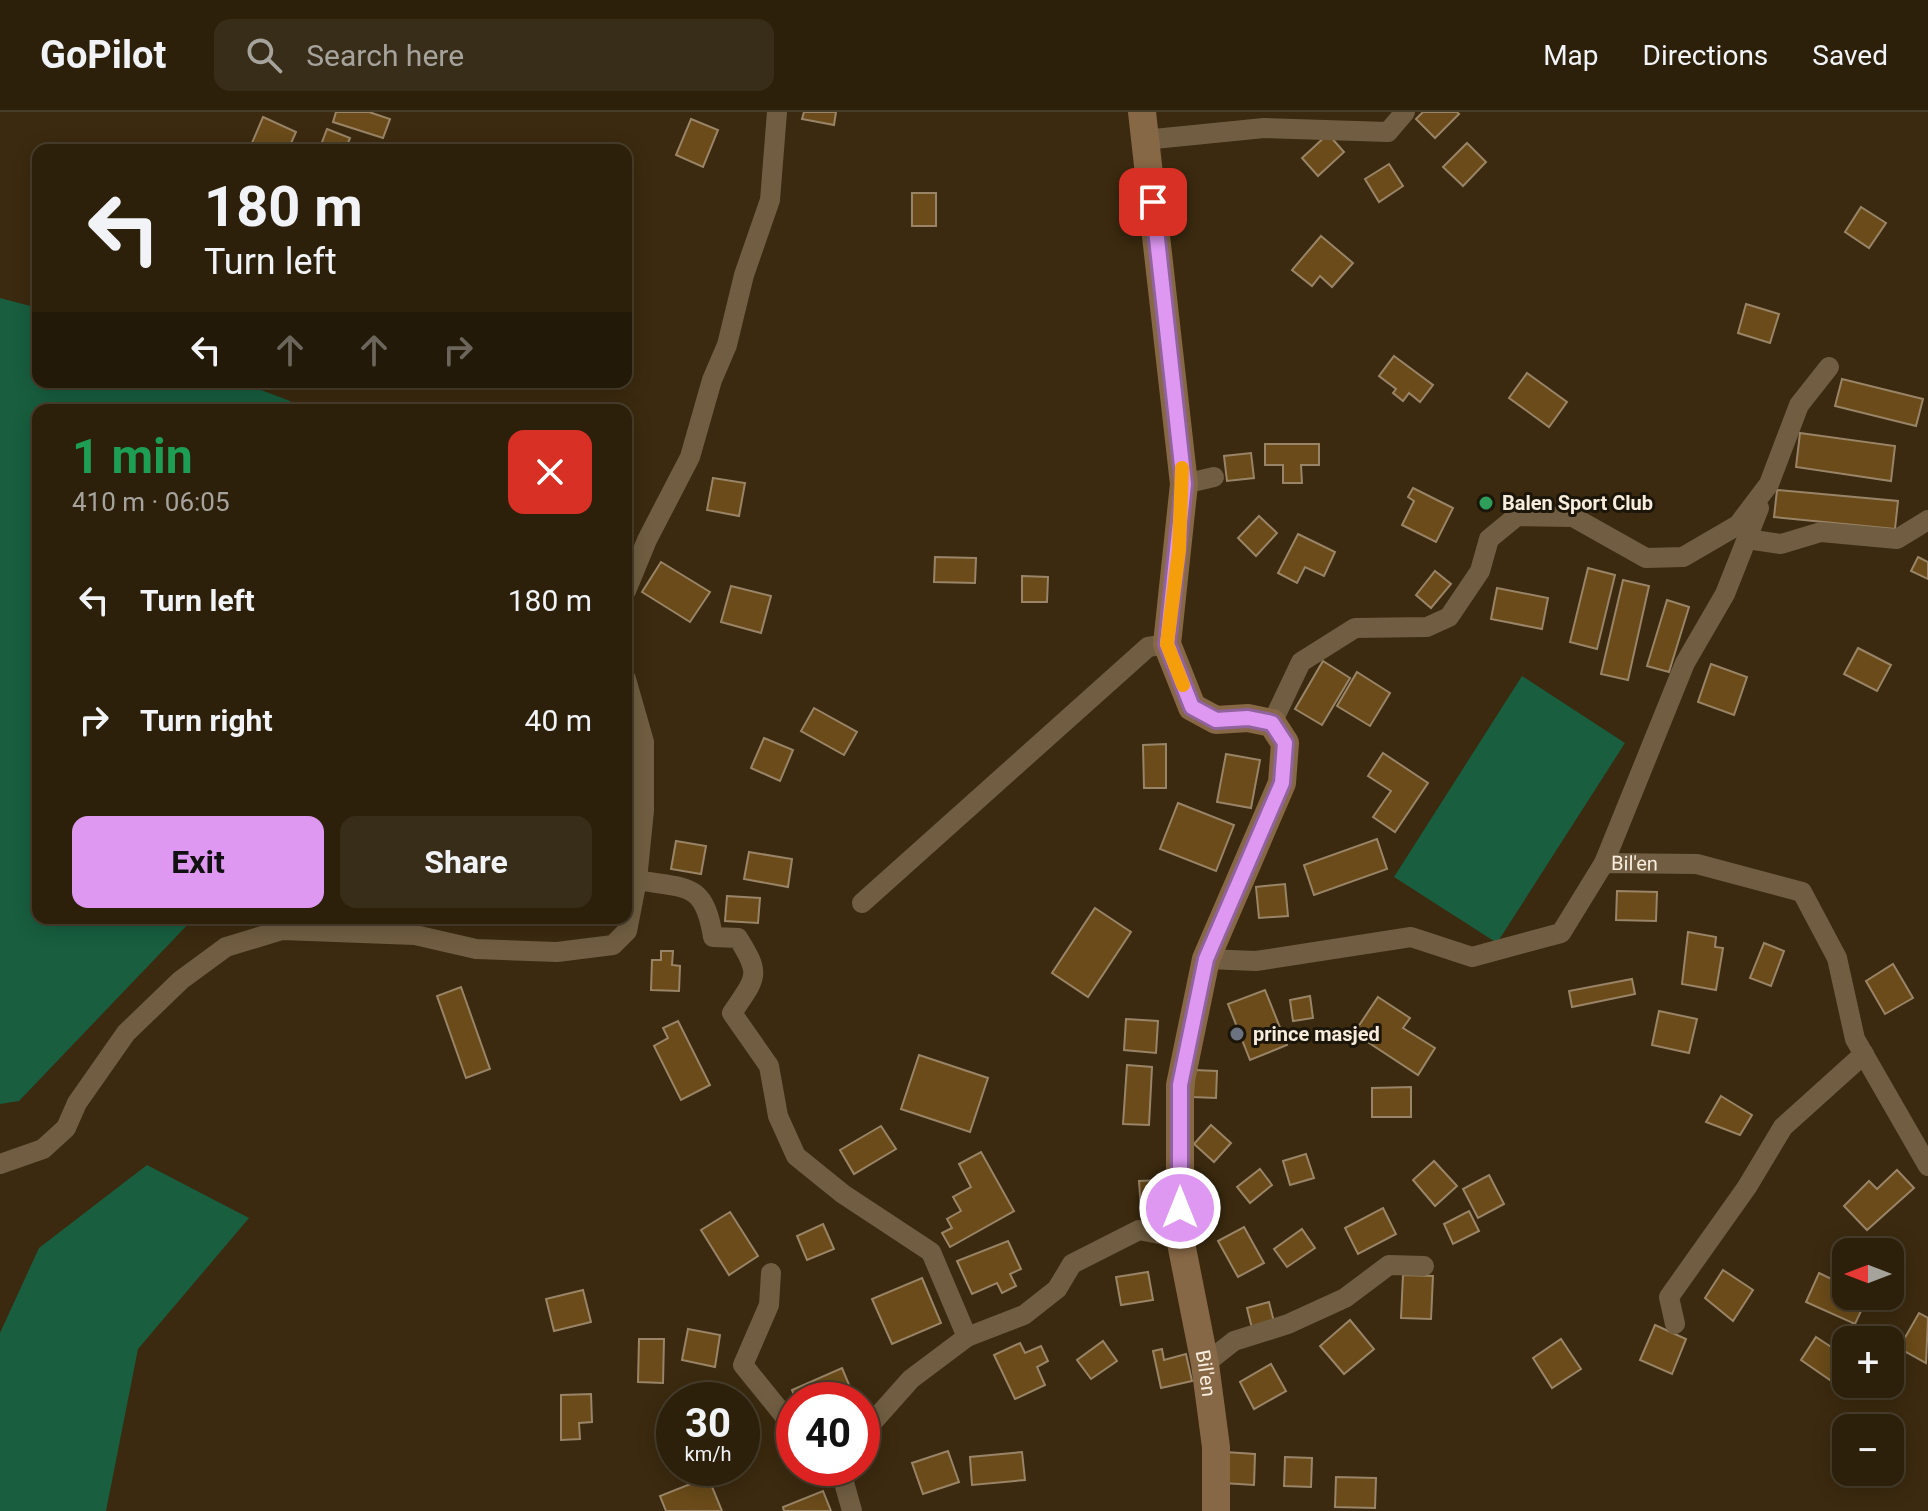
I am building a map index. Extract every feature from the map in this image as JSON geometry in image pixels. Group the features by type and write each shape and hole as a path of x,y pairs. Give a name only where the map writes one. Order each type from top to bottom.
{"street":[{"path":"632,576 647,540 690,457 712,380 727,345 744,275 770,200 777,112"},
{"path":"1405,112 1388,132 1143,126 1184,484 1167,644 1192,707 1216,720 1248,718 1272,723 1301,662 1355,628 1427,627 1449,617 1480,571 1489,539 1517,516 1573,517 1646,558 1683,557 1738,525 1769,484"},
{"path":"1604,863 1685,663 1725,594 1799,405 1829,367"},
{"path":"1184,484 1214,477"},
{"path":"1747,539 1781,544 1821,532 1897,539 1928,520"},
{"path":"862,903 1148,647 1167,644"},
{"path":"632,700 644,742 644,810 632,906"},
{"name":"Bil'en","path":"1216,1511 1216,1447 1205,1364 1180,1238 1180,1085 1206,959 1282,783 1285,743 1272,723"},
{"name":"Bil'en","path":"1206,959 1256,961 1411,937 1472,957 1561,933 1604,863 1697,864 1802,892 1837,958 1855,1039 1928,1166"},
{"path":"637,880 692,889 708,907 713,937 738,938 755,965 753,983 732,1013 769,1066 778,1116 796,1156 843,1194 931,1252 967,1337"},
{"path":"0,1164 43,1149 66,1128 77,1103 126,1033 181,980 226,947 282,930 309,929 415,935 476,949 557,952 613,945 627,931 628,924"},
{"path":"1675,1324 1669,1297 1747,1187 1783,1127 1864,1054"},
{"path":"880,1414 911,1379 967,1337 1024,1315 1057,1289 1072,1264 1139,1230 1180,1238"},
{"path":"1205,1364 1234,1341 1288,1324 1345,1298 1389,1265 1424,1266"},
{"path":"771,1273 769,1305 743,1365 776,1406"},
{"path":"845,1486 852,1511"}],"green space":[{"path":"0,298 32,306 32,388 256,388 292,404 32,404 32,924 188,924 19,1101 0,1104"},
{"path":"1522,676 1625,743 1497,943 1394,877"},
{"path":"147,1165 249,1218 138,1349 106,1511 0,1511 0,1333 39,1248"}],"building":[{"path":"336,112 369,112 390,119 383,138 333,122"},
{"path":"804,112 836,112 834,125 802,119"},
{"path":"1423,112 1459,114 1435,138 1416,119"},
{"path":"263,117 296,132 291,144 252,144"},
{"path":"691,119 718,130 703,167 676,155"},
{"path":"327,129 350,138 348,144 321,144"},
{"path":"1328,134 1344,152 1318,176 1302,158"},
{"path":"1467,143 1486,162 1463,186 1443,167"},
{"path":"1389,164 1403,186 1379,202 1365,179"},
{"path":"912,193 936,193 936,226 912,226"},
{"path":"1861,207 1886,223 1869,248 1845,232"},
{"path":"1321,236 1353,263 1332,287 1320,276 1312,286 1292,270"},
{"path":"1746,304 1779,314 1770,343 1738,333"},
{"path":"1394,356 1433,385 1420,402 1409,393 1403,401 1393,393 1396,389 1379,376"},
{"path":"1527,373 1567,402 1549,427 1509,398"},
{"path":"1842,379 1923,399 1916,426 1835,406"},
{"path":"1800,433 1895,446 1891,481 1796,467"},
{"path":"1265,444 1319,444 1319,465 1301,465 1302,483 1283,483 1283,465 1265,465"},
{"path":"1251,453 1254,478 1227,481 1224,456"},
{"path":"713,478 745,483 739,516 707,510"},
{"path":"1413,488 1453,508 1436,542 1402,525 1414,501 1408,497"},
{"path":"1777,490 1898,501 1895,529 1774,517"},
{"path":"1259,516 1277,533 1256,556 1238,538"},
{"path":"1298,534 1335,552 1324,576 1305,567 1297,583 1278,573"},
{"path":"935,557 976,558 975,583 934,582"},
{"path":"1918,557 1928,562 1928,579 1911,571"},
{"path":"661,562 710,592 690,622 642,592"},
{"path":"1588,568 1615,575 1597,649 1570,642"},
{"path":"1435,571 1451,584 1431,608 1416,595"},
{"path":"1022,576 1048,577 1047,602 1022,602"},
{"path":"1623,580 1649,586 1628,680 1601,674"},
{"path":"731,586 771,596 761,633 721,622"},
{"path":"1497,588 1548,598 1542,629 1491,619"},
{"path":"1667,600 1689,607 1669,672 1647,666"},
{"path":"1858,648 1891,665 1877,691 1844,674"},
{"path":"1323,661 1350,678 1322,725 1295,709"},
{"path":"1711,664 1747,677 1734,715 1698,702"},
{"path":"1357,672 1390,693 1370,726 1337,706"},
{"path":"814,708 857,732 844,755 801,731"},
{"path":"764,738 793,750 780,781 751,768"},
{"path":"1166,744 1166,788 1144,788 1143,745"},
{"path":"1383,753 1428,783 1395,832 1373,817 1391,791 1368,776"},
{"path":"1226,754 1260,760 1251,808 1217,802"},
{"path":"1178,803 1234,825 1216,871 1160,849"},
{"path":"1377,839 1387,869 1314,895 1304,865"},
{"path":"676,841 706,846 701,874 671,869"},
{"path":"749,852 792,859 788,887 744,879"},
{"path":"1285,884 1288,916 1259,918 1256,887"},
{"path":"1617,891 1657,892 1656,921 1616,920"},
{"path":"727,896 760,898 758,923 725,921"},
{"path":"1095,908 1131,932 1088,997 1052,973"},
{"path":"1688,932 1716,937 1715,947 1723,948 1716,990 1682,984"},
{"path":"1764,943 1784,951 1771,986 1750,978"},
{"path":"661,951 673,951 672,965 680,966 679,991 651,990 652,960 661,960"},
{"path":"1893,964 1913,998 1885,1014 1866,981"},
{"path":"1632,979 1635,994 1572,1007 1569,991"},
{"path":"461,987 490,1069 466,1078 437,996"},
{"path":"1265,990 1287,1045 1250,1060 1228,1004"},
{"path":"1310,996 1313,1018 1293,1021 1290,1000"},
{"path":"1378,997 1410,1018 1403,1028 1435,1048 1418,1075 1354,1033"},
{"path":"1659,1011 1697,1019 1689,1053 1652,1045"},
{"path":"1126,1019 1158,1021 1156,1053 1124,1050"},
{"path":"678,1021 710,1085 681,1100 654,1046 668,1038 663,1028"},
{"path":"919,1055 988,1078 970,1132 901,1109"},
{"path":"1127,1065 1152,1067 1149,1125 1123,1124"},
{"path":"1194,1070 1217,1071 1216,1098 1193,1097"},
{"path":"1411,1087 1411,1117 1372,1117 1372,1088"},
{"path":"1721,1096 1752,1115 1740,1135 1706,1122"},
{"path":"1211,1125 1231,1143 1214,1162 1194,1144"},
{"path":"881,1126 896,1149 854,1174 840,1150"},
{"path":"981,1152 1014,1211 950,1247 942,1233 952,1228 947,1219 961,1211 953,1197 971,1187 959,1164"},
{"path":"1306,1154 1314,1178 1290,1185 1283,1161"},
{"path":"1434,1161 1457,1186 1435,1206 1413,1180"},
{"path":"1260,1169 1272,1185 1250,1203 1237,1187"},
{"path":"1897,1170 1914,1188 1867,1230 1844,1206 1869,1181 1877,1189"},
{"path":"1489,1175 1504,1204 1478,1218 1463,1189"},
{"path":"1163,1180 1164,1207 1141,1209 1139,1181"},
{"path":"1383,1208 1396,1234 1358,1254 1345,1228"},
{"path":"1469,1211 1479,1231 1453,1244 1444,1224"},
{"path":"730,1212 758,1256 729,1275 701,1230"},
{"path":"823,1224 834,1249 807,1260 797,1236"},
{"path":"1244,1227 1264,1263 1238,1277 1218,1241"},
{"path":"1302,1229 1315,1248 1287,1267 1274,1249"},
{"path":"1008,1241 1021,1269 1010,1274 1016,1286 1002,1293 997,1283 972,1294 957,1261"},
{"path":"1723,1270 1753,1290 1733,1321 1705,1298"},
{"path":"1148,1272 1153,1300 1121,1305 1116,1277"},
{"path":"1819,1273 1832,1279 1832,1310 1862,1310 1855,1324 1806,1302"},
{"path":"1403,1275 1433,1276 1431,1319 1401,1318"},
{"path":"922,1278 941,1323 892,1344 872,1299"},
{"path":"583,1290 591,1322 554,1331 546,1299"},
{"path":"1269,1302 1274,1322 1252,1328 1247,1308"},
{"path":"1919,1313 1928,1318 1926,1363 1904,1351 1904,1339"},
{"path":"1350,1320 1374,1349 1344,1374 1320,1346"},
{"path":"1655,1325 1686,1339 1672,1374 1640,1360"},
{"path":"688,1329 720,1335 715,1367 682,1360"},
{"path":"1816,1337 1832,1347 1832,1377 1830,1380 1801,1360"},
{"path":"639,1339 664,1339 663,1382 638,1382"},
{"path":"1561,1339 1581,1369 1552,1388 1533,1358"},
{"path":"1103,1341 1117,1361 1091,1379 1077,1360"},
{"path":"1020,1343 1025,1353 1041,1346 1048,1361 1037,1367 1045,1385 1015,1399 994,1355"},
{"path":"1162,1349 1164,1360 1186,1354 1192,1381 1161,1388 1153,1351"},
{"path":"1271,1364 1286,1391 1254,1409 1240,1382"},
{"path":"842,1368 848,1382 810,1382"},
{"path":"591,1394 592,1422 579,1423 580,1439 561,1440 561,1395"},
{"path":"948,1451 959,1482 923,1494 912,1463"},
{"path":"1022,1452 1025,1480 972,1485 970,1457"},
{"path":"1225,1452 1255,1454 1254,1485 1223,1483"},
{"path":"1285,1457 1312,1458 1311,1487 1284,1486"},
{"path":"1336,1477 1376,1478 1375,1508 1335,1507"},
{"path":"685,1486 712,1486 722,1511 666,1511 660,1496"},
{"path":"823,1491 831,1511 784,1511 783,1507"}],"slow traffic":[{"path":"1182,468 1184,484 1179,550 1167,644 1183,685"}],"place":[{"name":"Balen Sport Club","path":"1486,503"},
{"name":"prince masjed","path":"1237,1034"}],"route":[{"path":"1153,202 1184,484 1167,644 1192,707 1216,720 1248,718 1272,723 1285,743 1282,783 1206,959 1180,1085 1180,1208"}]}
